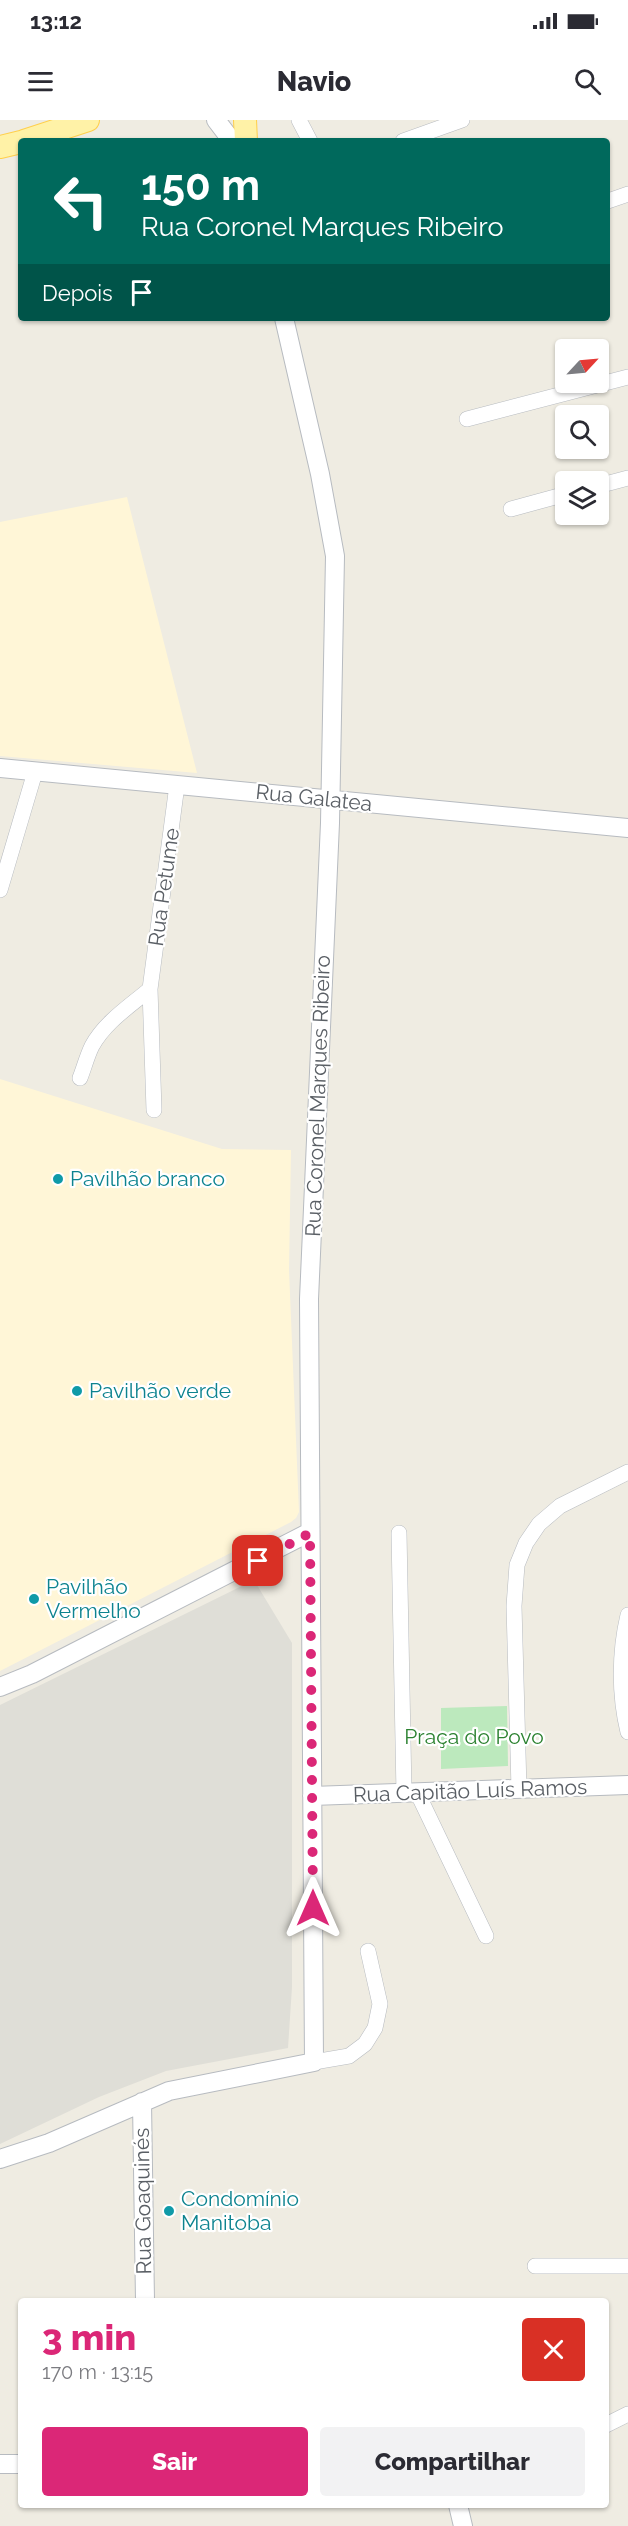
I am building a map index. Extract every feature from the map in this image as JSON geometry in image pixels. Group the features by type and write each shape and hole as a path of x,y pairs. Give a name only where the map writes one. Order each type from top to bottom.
{"main road":[{"path":"31,138 88,120"},
{"path":"244,138 245,120"},
{"path":"0,147 18,142"}],"street":[{"path":"216,120 229,138"},
{"path":"236,120 243,138"},
{"path":"299,120 308,138"},
{"path":"411,138 462,120"},
{"path":"610,200 628,194"},
{"name":"Rua Coronel Marques Ribeiro","path":"285,321 320,474 335,556 331,800 309,1299 314,2062"},
{"path":"468,418 628,377"},
{"path":"609,483 628,478"},
{"path":"511,509 555,498"},
{"name":"Rua Galatea","path":"0,768 628,828"},
{"path":"0,890 35,772"},
{"name":"Rua Petume","path":"154,1110 150,989 177,785"},
{"path":"80,1078 92,1047 102,1032 111,1021 150,989"},
{"path":"519,1789 514,1606 517,1565 526,1543 539,1524 560,1506 628,1472"},
{"path":"0,1687 32,1674 310,1533"},
{"path":"399,1533 410,1792 486,1936"},
{"path":"628,1616 623,1637 622,1680 623,1712 628,1732"},
{"name":"Rua Capitão Luís Ramos","path":"312,1796 628,1785"},
{"path":"0,2159 49,2143 142,2102 197,2084 349,2056 365,2044 375,2028 380,2004 368,1952"},
{"name":"Rua Goaquinés","path":"142,2102 145,2298"},
{"path":"535,2266 628,2266"},
{"path":"609,2424 628,2414"},
{"path":"0,2464 18,2464"},
{"path":"459,2508 463,2526"}],"shaded area":[{"path":"127,497 197,773 0,756 0,522"},
{"path":"0,1079 222,1149 291,1150 289,1270 299,1512 291,1522 0,1671"},
{"path":"254,1580 292,1643 292,1987 288,2048 166,2071 99,2097 0,2144 0,1705"}],"green space":[{"name":"Praça do Povo","path":"507,1706 508,1766 441,1769 441,1708"}],"place":[{"name":"Pavilhão branco","path":"58,1179"},
{"name":"Pavilhão verde","path":"77,1391"},
{"name":"Pavilhão Vermelho","path":"34,1599"},
{"name":"Condomínio Manitoba","path":"169,2211"}],"route":[{"path":"258,1561 310,1533 313,1908"}]}
